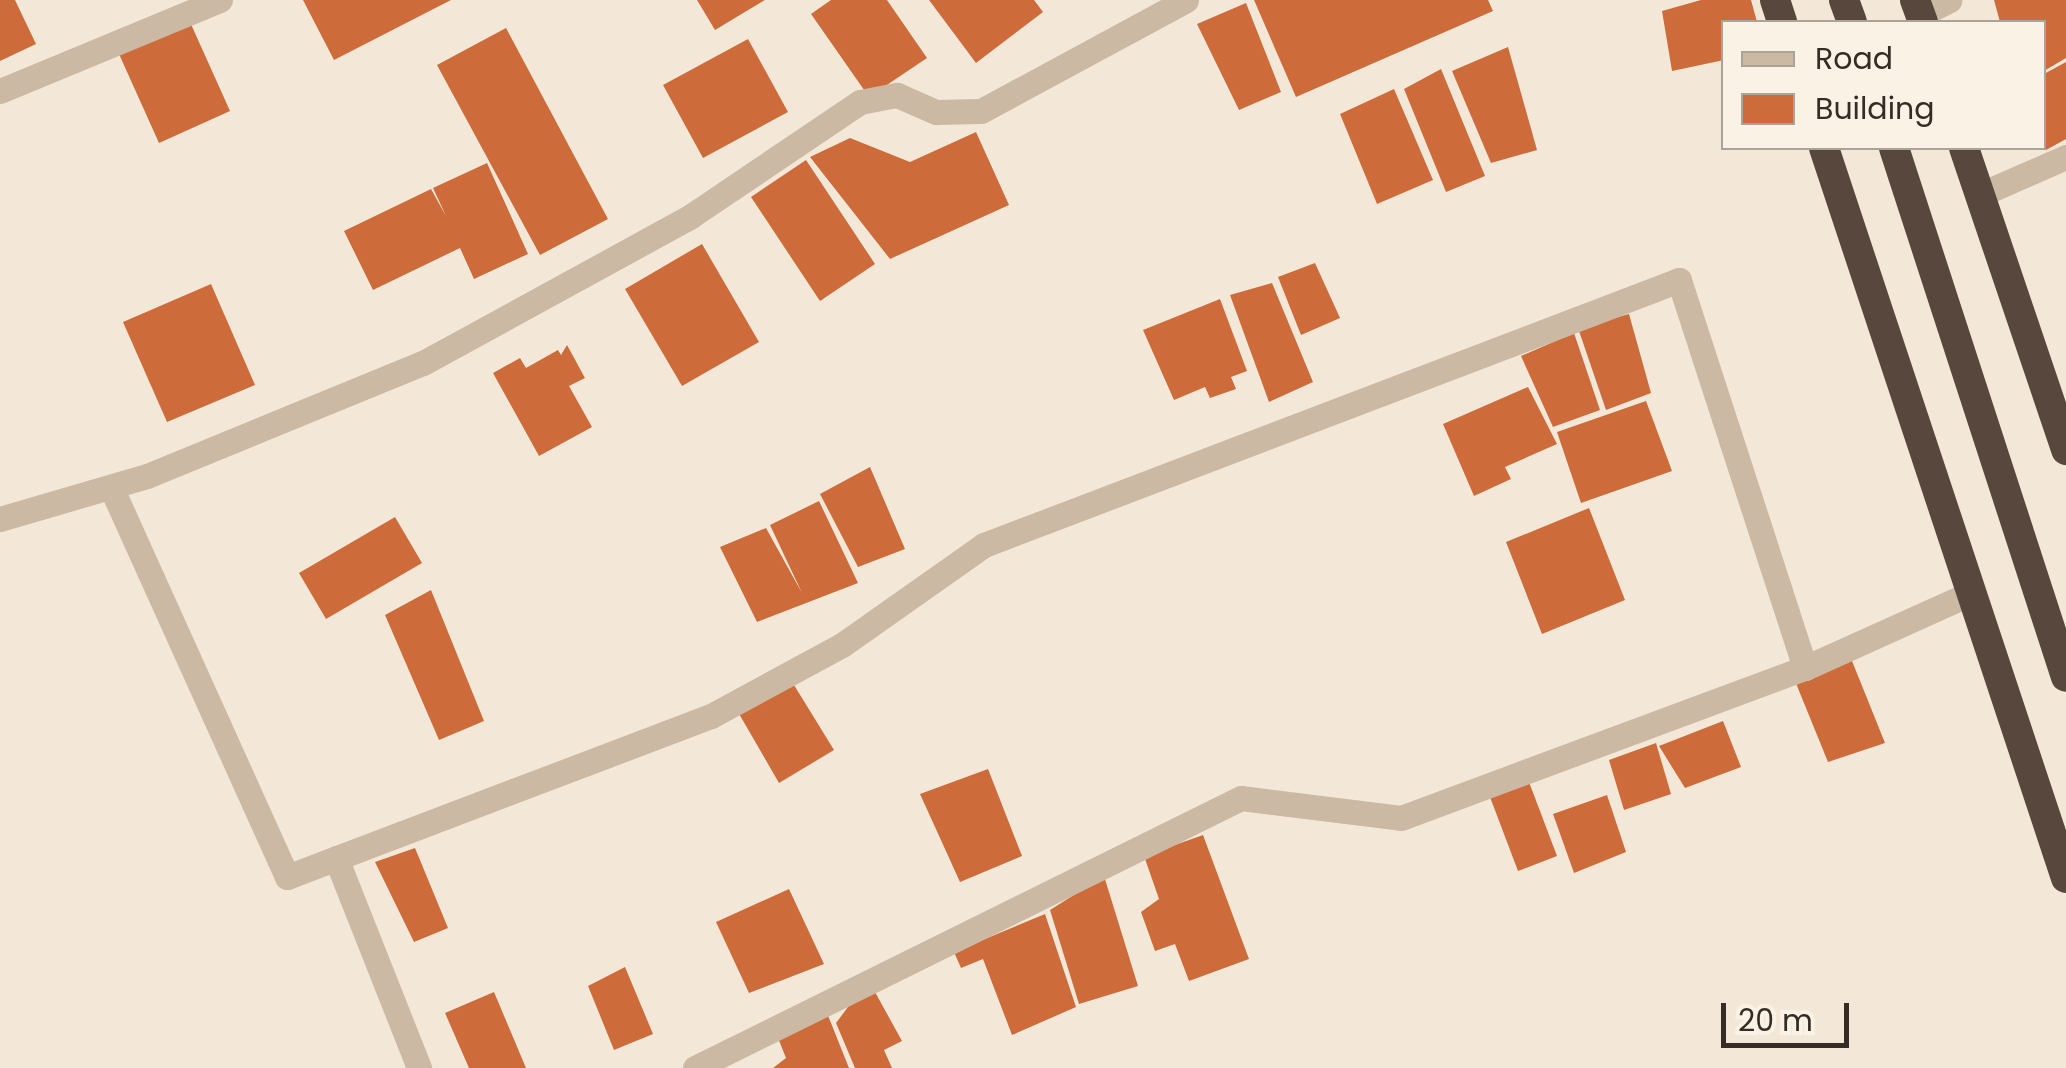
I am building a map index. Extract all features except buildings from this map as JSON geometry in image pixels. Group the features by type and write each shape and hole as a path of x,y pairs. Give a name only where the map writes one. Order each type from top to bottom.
{"highway":[{"path":"1825,150 2066,878"},
{"path":"1895,150 2066,677"},
{"path":"1965,150 2063,433"}],"street":[{"path":"0,91 220,0"},
{"path":"0,519 111,487 423,363 691,216 860,102 897,95 936,112 981,111 1186,0"},
{"path":"1920,12 1949,0"},
{"path":"1979,195 2066,157"},
{"path":"111,487 287,877 711,716 842,646 984,545 1679,280 1804,668"},
{"path":"695,1068 1242,798 1401,818 1804,668 1972,592"},
{"path":"336,858 419,1068"}]}
